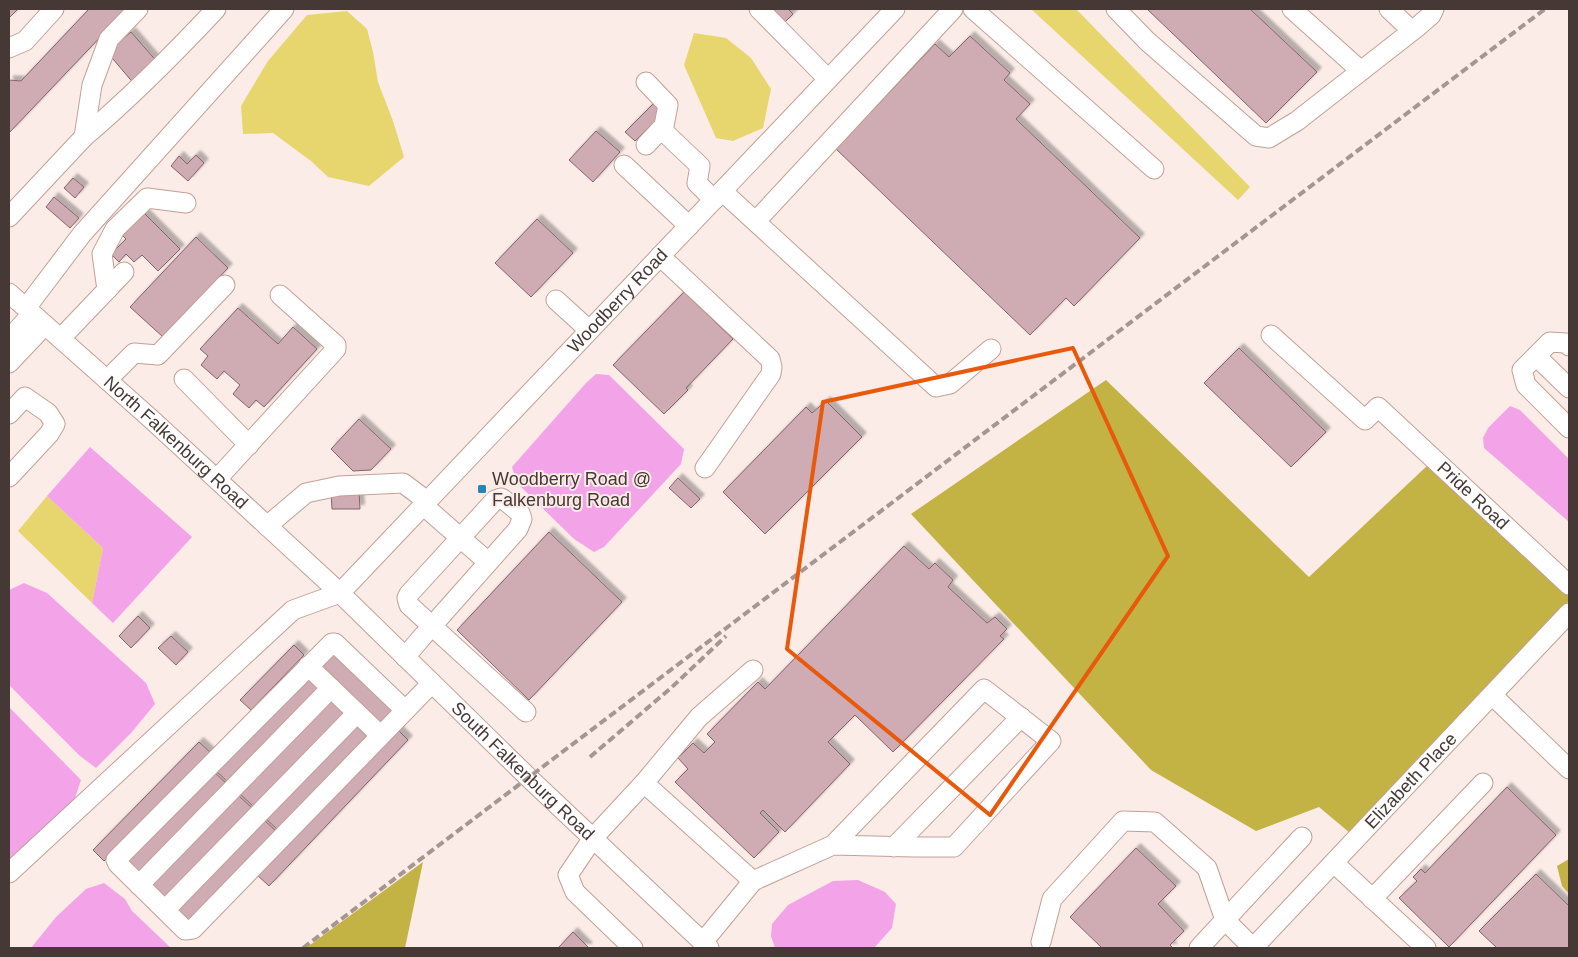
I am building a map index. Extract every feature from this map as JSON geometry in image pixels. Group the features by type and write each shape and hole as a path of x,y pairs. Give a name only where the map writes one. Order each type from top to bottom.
{"street":[{"path":"9,48 26,41 54,9"},
{"path":"84,137 92,85 109,39 138,9"},
{"path":"9,217 84,137 120,107 216,9"},
{"path":"9,363 82,234 284,9"},
{"path":"759,9 828,79"},
{"name":"Woodberry Road","path":"340,593 895,9"},
{"path":"756,221 953,9"},
{"path":"973,9 1154,169"},
{"path":"1116,9 1147,41 1256,136 1269,138 1297,121 1362,71 1431,15 1434,9"},
{"path":"1292,9 1362,71"},
{"path":"1389,9 1412,31"},
{"path":"646,82 668,105 663,132"},
{"path":"646,145 661,129 700,166 697,183 756,221 936,387 950,384 991,350"},
{"path":"624,165 689,226"},
{"path":"107,290 102,254 115,229 147,198 186,203"},
{"path":"660,256 770,359 772,367 771,374 705,468"},
{"path":"60,338 124,272"},
{"path":"107,380 134,353 158,354 225,285"},
{"name":"North Falkenburg Road","path":"9,293 217,479 340,593"},
{"path":"217,479 336,349 336,344 280,295"},
{"path":"556,300 589,330"},
{"path":"9,340 34,316"},
{"name":"Pride Road","path":"1271,335 1365,420 1378,407 1569,585"},
{"path":"1569,346 1566,343 1550,342 1522,370 1526,385 1569,428"},
{"path":"1536,356 1569,388"},
{"path":"184,379 249,445"},
{"path":"9,414 26,397 48,413 55,424 49,434 9,477"},
{"path":"267,526 306,493 339,486 403,483 488,562"},
{"path":"405,657 432,626 488,562 521,524 520,513 504,499 495,500 407,598 409,605 432,626 526,712"},
{"path":"9,873 293,610 340,593"},
{"name":"South Falkenburg Road","path":"340,593 529,778 706,945"},
{"name":"Elizabeth Place","path":"1253,948 1569,613"},
{"path":"405,710 335,643 332,643 116,860 118,864 185,930 193,929 432,683"},
{"path":"308,666 380,735"},
{"path":"633,948 575,892 568,875 593,838 644,783 699,717 753,670"},
{"path":"139,885 331,688"},
{"path":"706,945 753,881 833,845 984,689 1051,741 954,847 833,845"},
{"path":"1492,695 1569,769"},
{"path":"165,910 357,713"},
{"path":"894,847 1021,717"},
{"path":"644,783 753,881"},
{"path":"1372,899 1483,783"},
{"path":"1038,946 1052,899 1123,821 1155,822 1206,868 1225,920 1253,948"},
{"path":"1199,948 1302,837"},
{"path":"1334,863 1372,899 1413,944"}],"highlighted area":[{"path":"1073,348 1168,556 990,815 787,649 823,402"}],"shaded area":[{"path":"1031,9 1076,9 1250,187 1238,200"},
{"path":"347,11 367,29 378,82 404,157 369,186 328,177 311,161 273,133 243,134 241,106 268,61 307,15"},
{"path":"694,33 726,38 751,58 771,89 763,128 733,141 716,138 684,65"},
{"path":"596,374 609,375 684,449 681,464 604,547 594,552 574,539 517,483 512,467"},
{"path":"1106,380 1309,577 1429,464 1569,595 1569,601 1350,833 1319,807 1256,831 1151,770 911,514"},
{"path":"1510,406 1520,410 1569,459 1569,522 1484,448 1483,438 1488,428"},
{"path":"90,447 192,537 113,623 92,603 103,548 47,496"},
{"path":"47,496 103,548 92,603 18,531"},
{"path":"24,583 47,593 146,683 155,704 131,733 96,768 80,756 9,685 9,590"},
{"path":"9,707 81,780 75,798 9,872"},
{"path":"1569,859 1569,894 1562,886 1557,866"},
{"path":"423,862 405,948 306,948"},
{"path":"858,880 885,892 896,904 892,928 874,948 775,948 771,936 772,924 788,905 833,881"},
{"path":"104,883 125,899 132,911 171,948 31,948 56,917 86,889"}],"building":[{"path":"9,9 18,9 9,18"},
{"path":"89,9 127,9 9,133 9,80 21,81"},
{"path":"770,9 788,9 793,14 784,23"},
{"path":"1147,9 1250,9 1317,72 1266,123"},
{"path":"131,32 159,64 135,85 107,52"},
{"path":"970,36 1010,73 1004,80 1030,104 1016,119 1140,238 1074,306 1066,298 1030,335 836,149 935,44 949,57"},
{"path":"655,102 664,112 635,141 625,132"},
{"path":"596,131 620,152 593,182 569,160"},
{"path":"196,155 204,163 188,181 171,166 179,156 187,164"},
{"path":"73,178 84,187 75,198 64,188"},
{"path":"54,197 79,218 70,228 46,207"},
{"path":"140,209 180,249 158,271 142,255 134,262 126,254 119,262 111,254 126,239 118,231"},
{"path":"537,219 573,253 531,297 495,263"},
{"path":"196,237 228,268 163,337 130,307"},
{"path":"684,292 733,339 664,414 613,365"},
{"path":"238,308 278,344 293,327 317,349 264,407 256,400 249,408 233,394 240,385 224,371 217,379 201,365 208,356 200,349"},
{"path":"1239,348 1326,432 1291,467 1204,383"},
{"path":"826,401 862,437 765,534 723,492 806,407 812,413"},
{"path":"359,419 391,449 371,470 353,471 331,449"},
{"path":"678,478 700,499 691,508 669,488"},
{"path":"359,491 360,509 332,509 331,492"},
{"path":"549,532 622,602 529,700 457,630"},
{"path":"904,546 929,569 935,563 953,580 948,587 987,623 995,617 1007,629 1000,636 1004,639 893,752 855,715 828,742 850,764 785,832 763,810 760,813 779,832 754,858 675,782 688,769 678,758 693,743 704,753 715,742 707,734 758,682 765,689"},
{"path":"138,616 150,628 131,648 119,636"},
{"path":"171,636 188,652 176,665 158,648"},
{"path":"334,644 397,706 379,725 316,662"},
{"path":"294,645 304,655 251,710 240,700"},
{"path":"306,673 321,688 229,783 213,768"},
{"path":"331,697 347,713 254,807 238,792"},
{"path":"355,722 371,738 279,831 263,816"},
{"path":"395,727 408,740 269,886 256,874"},
{"path":"199,742 211,753 104,861 93,850"},
{"path":"212,770 228,785 138,876 122,861"},
{"path":"1507,787 1556,835 1449,947 1399,898 1417,881 1413,877 1421,869 1425,873"},
{"path":"237,794 253,809 163,901 147,885"},
{"path":"262,818 278,833 188,925 172,909"},
{"path":"1136,848 1176,886 1158,904 1184,931 1170,945 1173,948 1102,948 1070,917"},
{"path":"1536,874 1569,906 1569,948 1497,948 1479,931"},
{"path":"573,932 588,947 558,948"}],"railway":[{"path":"303,948 1545,9"},
{"path":"590,757 671,688 726,636"}],"place":[{"name":"Woodberry Road @ Falkenburg Road","path":"482,489"}]}
